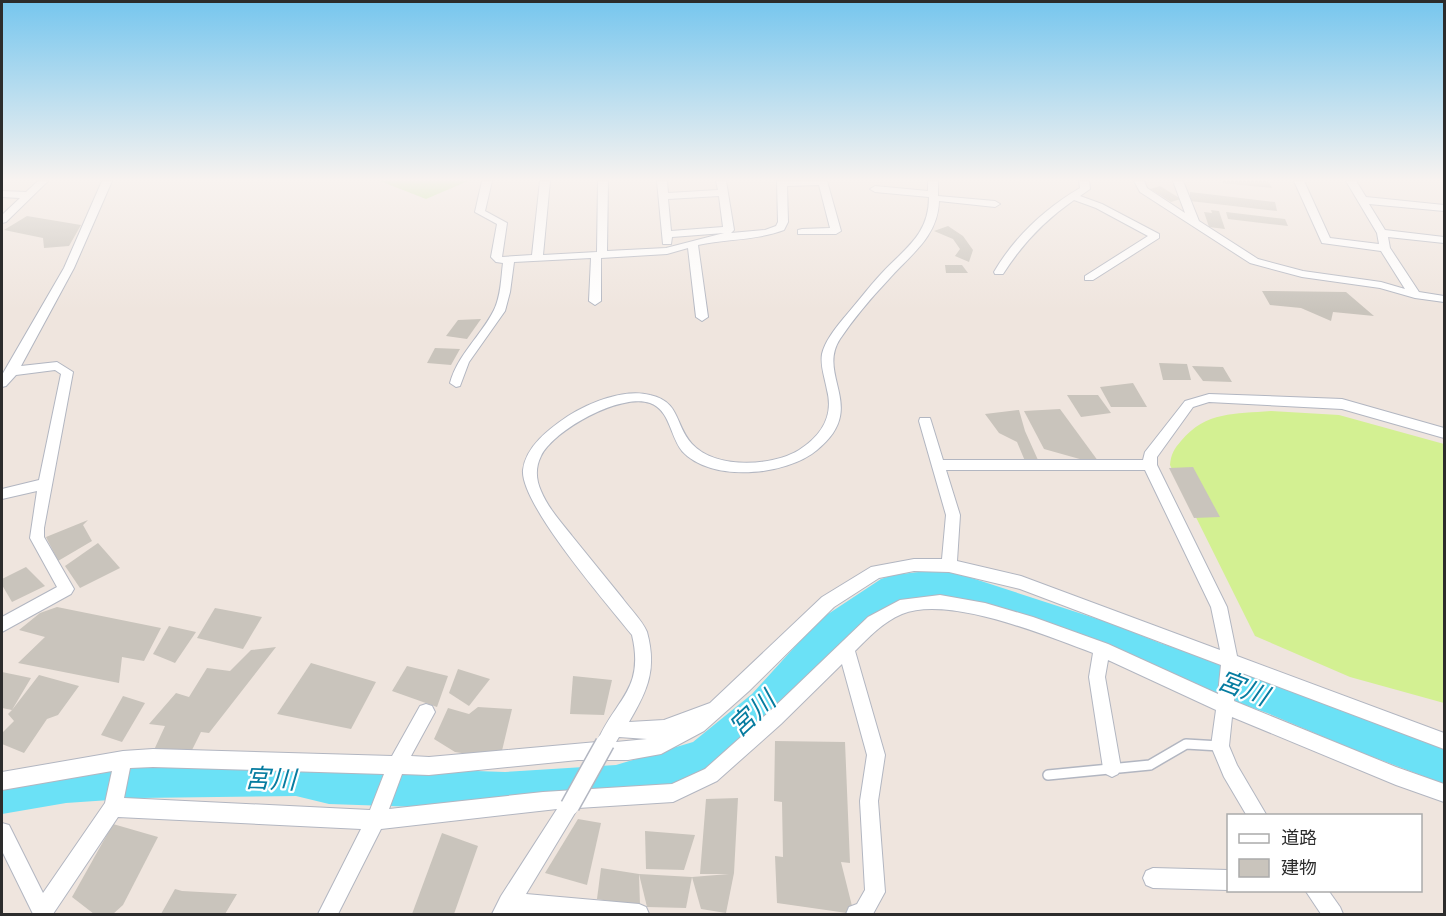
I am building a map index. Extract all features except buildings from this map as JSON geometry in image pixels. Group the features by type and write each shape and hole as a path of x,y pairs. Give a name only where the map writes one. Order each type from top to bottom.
{"street":[{"path":"2,383 12,371 69,268 88,224"},
{"path":"502,224 496,257 500,260 667,251 726,236 767,233 780,228 782,224"},
{"path":"537,258 541,224"},
{"path":"595,301 601,224"},
{"path":"665,224 667,251"},
{"path":"666,234 729,230 728,224"},
{"path":"802,232 836,231 834,224"},
{"path":"639,915 505,909 637,693 644,669 645,651 639,632 544,511 534,491 529,471 533,455 540,446 579,414 600,405 635,397 658,401 672,414 685,446 707,461 726,466 777,463 795,457 819,443 829,429 835,412 836,403 827,364 834,338 883,278 924,234 930,224"},
{"path":"999,272 1009,253 1041,224"},
{"path":"1089,278 1155,236 1132,224"},
{"path":"1197,224 1254,261 1270,267 1381,285 1415,295 1444,299"},
{"path":"1318,224 1326,241 1385,248"},
{"path":"1376,224 1382,233 1385,248 1415,295"},
{"path":"1382,233 1444,240"},
{"path":"693,243 702,316"},
{"path":"456,383 464,357 500,310 509,259"},
{"path":"2,625 66,589 38,538 37,528 67,372 57,366 12,371"},
{"path":"1257,814 1230,771 1220,746 1229,665 1225,628 1219,607 1150,465 1150,456 1189,404 1198,399 1342,404 1444,433"},
{"path":"925,421 953,514 949,566"},
{"path":"938,465 1150,465"},
{"path":"2,494 45,484"},
{"path":"2,781 122,765 153,758 235,759 396,769 578,751 628,751 661,745 698,725 828,602 876,572 914,565 949,566 1020,583 1229,665 1444,741"},
{"path":"114,802 378,815 673,793 711,775 775,718 874,622 900,608 940,602 985,610 1033,624 1102,649 1396,776 1444,793"},
{"path":"846,648 876,755 869,801 875,892 862,914 856,915"},
{"path":"1102,649 1097,677 1112,768"},
{"path":"610,736 664,729 717,708"},
{"path":"328,915 378,815 396,769 426,712"},
{"path":"42,914 114,802 122,765"},
{"path":"2,831 42,914"},
{"path":"1153,878 1227,880"},
{"path":"1316,892 1333,915"}],"lane":[{"path":"1048,774 1150,765 1186,744 1220,746"}],"green space":[{"path":"1271,411 1339,415 1444,444 1444,703 1350,677 1255,636 1170,465 1176,447 1201,424 1222,416"}],"waterway":[{"name":"宮川","path":"2,795 66,784 139,779 296,777 329,785 505,791 616,784 703,758 765,706 831,631 893,589 944,583 1113,639 1153,657 1272,698 1444,765"}]}
